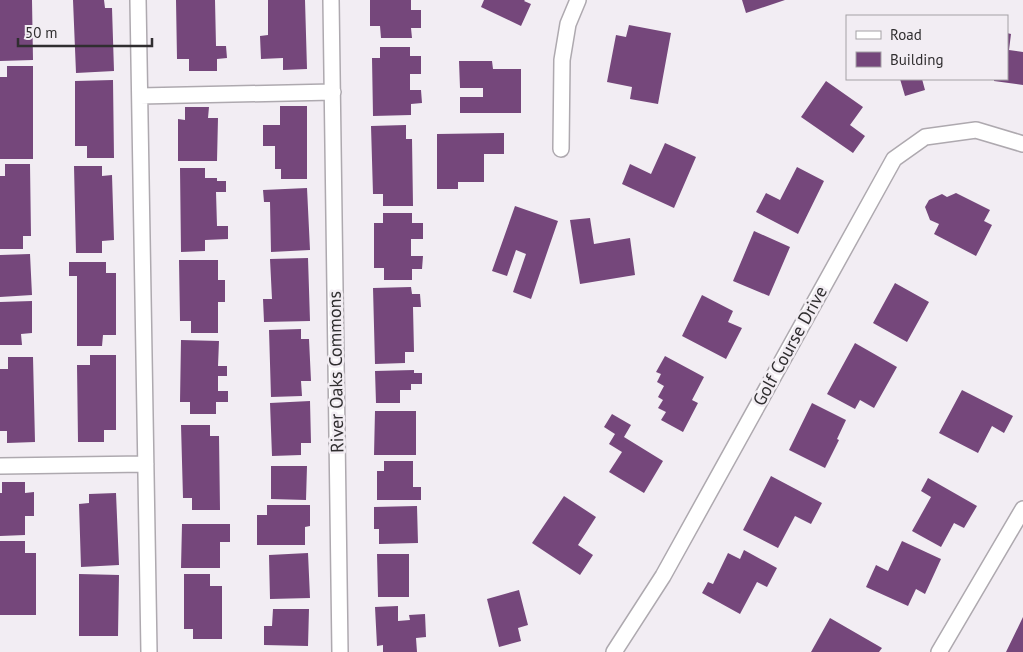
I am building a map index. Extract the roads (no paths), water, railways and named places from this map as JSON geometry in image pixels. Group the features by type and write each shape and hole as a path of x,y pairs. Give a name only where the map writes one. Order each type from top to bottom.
{"street":[{"path":"138,0 149,652"},
{"name":"River Oaks Commons","path":"332,0 340,652"},
{"path":"561,149 562,60 568,24 578,0"},
{"path":"140,96 333,92"},
{"name":"Golf Course Drive","path":"614,652 663,576 894,159 925,137 976,130 1023,144"},
{"path":"0,466 146,464"},
{"path":"939,652 1023,509"}]}
